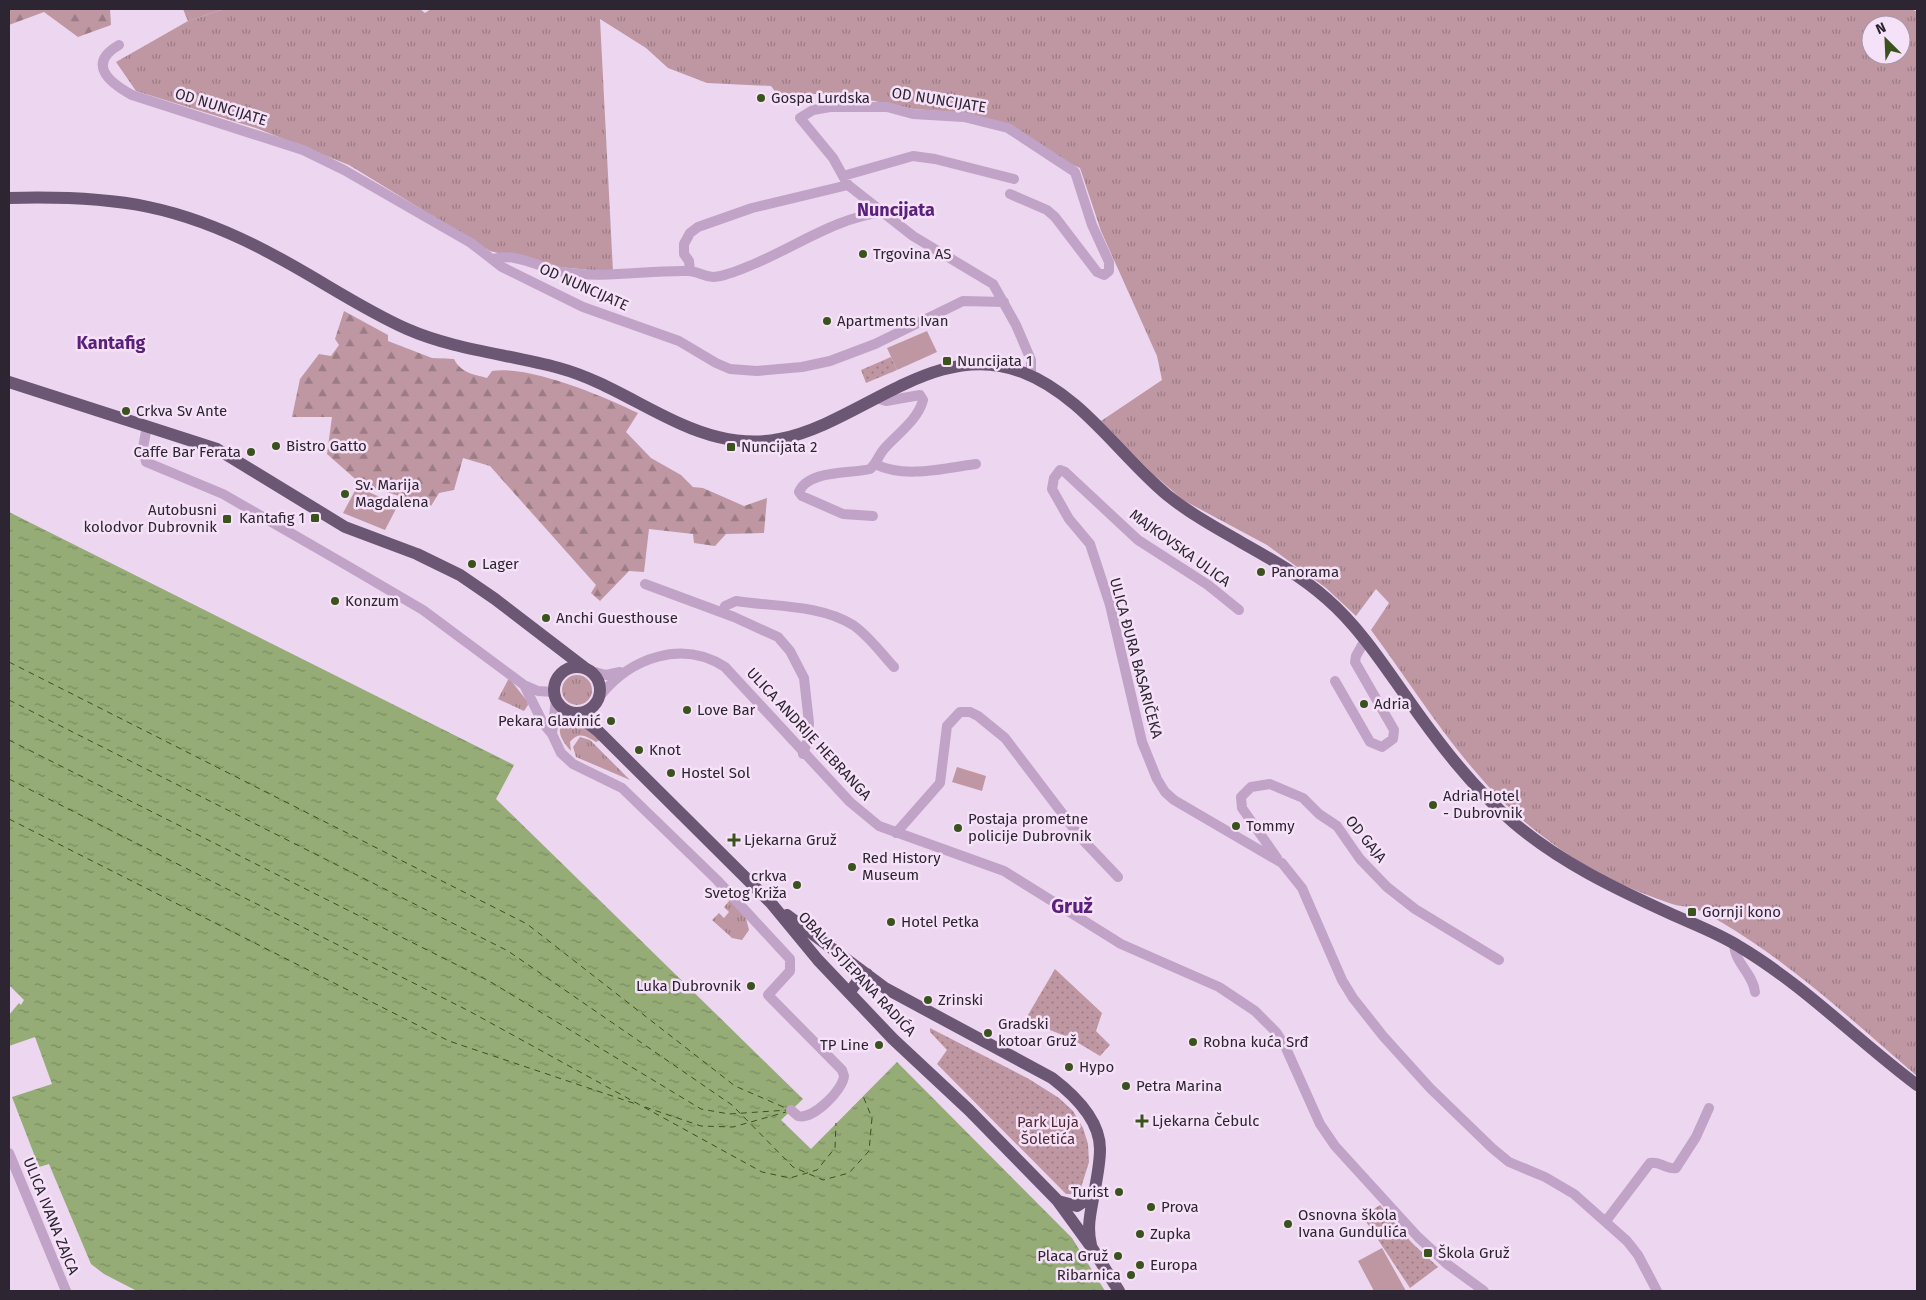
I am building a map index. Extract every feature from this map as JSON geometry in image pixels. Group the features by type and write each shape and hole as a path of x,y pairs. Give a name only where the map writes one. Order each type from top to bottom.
{"main road":[{"path":"9,198 95,198 154,207 182,214 240,238 369,311 410,330 468,349 561,368 600,384 680,424 718,437 756,442 778,439 820,426 876,398 935,372 969,364 1003,366 1031,375 1065,397 1096,424 1166,494 1207,523 1298,576 1328,599 1365,640 1467,777 1523,830 1564,860 1599,880 1734,943 1795,984 1917,1085"},
{"path":"9,382 217,449 346,527 425,558 460,575 588,670 599,682 594,718 598,731"},
{"path":"546,638 559,662 560,675 555,696 560,705 598,731 771,903"},
{"path":"560,675 571,668 588,670"},
{"path":"573,713 589,710 597,701"},
{"name":"OBALA STJEPANA RADIĆA","path":"771,903 867,974 916,1006 1052,1078 1063,1087 1086,1112 1098,1137 1100,1149 1089,1229 1092,1248"},
{"name":"OBALA STJEPANA RADIĆA","path":"771,903 818,960 893,1039 970,1110 1057,1200 1092,1248 1119,1291"},
{"path":"849,993 860,978 867,974"},
{"path":"1057,1200 1065,1204 1077,1206 1089,1198 1095,1189"}],"street":[{"name":"OD NUNCIJATE","path":"119,46 106,56 103,62 106,77 114,85 132,95 272,138 303,150 344,170 471,243 502,267 583,306 679,341 716,363 743,370 802,367 830,362 875,344 963,301 1004,302"},
{"name":"OD NUNCIJATE","path":"1010,194 1047,210 1055,217 1097,272 1104,275 1109,271 1109,262 1092,225 1075,172 1008,128 964,117 913,114 887,106 830,107 813,110 800,118 832,158 846,181 913,236 993,284 1004,302 1030,360 1031,375"},
{"path":"690,271 689,261 684,254 684,244 690,233 698,227 752,208 846,181 913,156 1014,179"},
{"name":"OD NUNCIJATE","path":"493,259 510,257 562,272 605,276 690,271 714,277 738,270 788,249 831,226 867,214 884,212"},
{"path":"873,516 843,514 802,496 800,492 803,484 813,478 861,471 875,464 885,448 915,416 922,403 923,396 915,395 886,401 876,398"},
{"path":"147,426 143,439 143,456 146,462 223,494 415,606 524,684 555,696 552,734"},
{"path":"875,464 888,470 902,472 976,464"},
{"name":"MAJKOVSKA ULICA","path":"1060,470 1065,472 1138,540 1208,585 1239,610"},
{"name":"ULICA ĐURA BASARIČEKA","path":"1060,470 1054,478 1052,489 1069,519 1090,544 1110,605 1142,742 1157,779 1165,792 1174,800 1245,843 1277,858"},
{"path":"645,584 723,613 778,637 797,663 804,678 809,723 808,739 803,754"},
{"path":"723,613 725,606 736,601 829,614 854,626 894,667"},
{"path":"1335,682 1370,742 1382,747 1393,739 1394,730 1355,662 1356,656 1365,640"},
{"name":"ULICA ANDRIJE HEBRANGA","path":"588,670 606,675 624,671 666,654 694,654 715,660 725,667 803,754 865,816 879,826 988,863 1121,944 1220,987 1249,1006 1276,1032 1285,1046 1320,1124 1335,1146 1418,1237 1446,1264 1484,1291"},
{"name":"ULICA ANDRIJE HEBRANGA","path":"597,701 624,671"},
{"path":"524,684 543,723 552,734 557,747 566,759 622,788 717,880 790,959 790,971 768,995 842,1070 844,1076 839,1088 811,1115 798,1116 791,1110"},
{"path":"896,833 940,783 947,726 960,712 970,712 1005,738 1070,824 1118,877"},
{"path":"554,723 558,718 573,713"},
{"name":"OD GAJA","path":"1499,960 1422,913 1388,887 1360,859 1337,826 1319,814 1303,798 1270,784 1251,787 1241,798 1242,808 1277,858 1302,888 1338,971 1353,998 1408,1064 1492,1148 1509,1162 1562,1187 1606,1221 1638,1254 1657,1291"},
{"path":"1734,943 1736,956 1752,981 1755,992"},
{"path":"1606,1221 1650,1163 1654,1162 1671,1169 1676,1168 1696,1138 1709,1108"},
{"name":"ULICA IVANA ZAJCA","path":"9,1153 66,1291"}],"green space":[{"path":"9,9 110,9 111,25 78,37 44,12 9,25"},
{"path":"183,9 224,9 188,21"},
{"path":"224,9 420,9 425,13 431,9 1912,9 1917,12 1917,1076 1798,975 1721,922 1698,910 1674,905 1605,876 1559,849 1545,838 1494,793 1450,741 1371,630 1389,603 1376,589 1356,616 1326,588 1267,545 1183,500 1153,474 1101,421 1162,380 1157,356 1101,231 1080,168 1068,163 1028,136 965,113 914,109 839,94 807,94 799,99 777,94 771,86 707,83 668,68 646,48 600,19 613,272 558,267 490,251 349,165 256,128 136,91 116,62 188,21"},
{"path":"344,311 388,335 388,341 432,358 454,359 460,367 472,374 487,378 492,371 508,370 546,377 606,398 638,413 626,432 651,458 681,475 693,487 703,488 744,506 767,498 764,533 726,534 715,546 694,543 693,534 649,529 644,572 629,571 600,601 591,593 596,585 490,466 463,458 454,490 439,493 431,506 361,484 327,454 332,417 292,417 300,379 319,354 331,356 339,345 335,339"},
{"path":"927,331 937,352 897,370 887,348"},
{"path":"891,357 897,370 866,383 861,370"},
{"path":"357,487 398,505 385,530 343,513"},
{"path":"577,675 583,676 591,684 591,696 583,704 577,705 571,704 563,696 562,690 563,684 571,676"},
{"path":"509,678 527,701 528,705 524,711 498,699"},
{"path":"575,716 600,740 596,742 586,736 576,737 570,742 571,751 562,740 560,728 564,719"},
{"path":"580,737 590,740 630,780 576,757 573,747"},
{"path":"957,767 986,776 982,791 952,782"},
{"path":"730,900 746,918 749,930 742,940 732,938 712,920 719,913 724,918 729,912 724,907"},
{"path":"1055,969 1102,1013 1096,1031 1110,1045 1100,1056 1070,1038 1025,1020"},
{"name":"Park Luja Šoletića","path":"930,1028 1029,1079 1059,1098 1073,1111 1083,1128 1088,1144 1089,1162 1079,1194 1066,1194 937,1064 947,1050 930,1032"},
{"path":"1380,1205 1412,1243 1438,1267 1410,1288 1363,1217"},
{"path":"1382,1248 1406,1291 1374,1291 1358,1261"}],"water":[{"path":"9,512 514,765 496,799 803,1099 781,1120 811,1149 897,1062 1072,1238 1105,1291 137,1291 104,1274 91,1264 49,1164 39,1167 12,1097 52,1084 35,1037 9,1046 9,1015 24,1000 9,985"}],"ferry route":[{"path":"9,662 527,924 735,1086 788,1109"},
{"path":"9,700 508,951 732,1105 793,1167 823,1180 849,1173 869,1151 872,1118 863,1096"},
{"path":"9,740 489,981 701,1109 729,1114 788,1110"},
{"path":"9,779 469,1011 762,1172 790,1178 817,1170 835,1148 836,1123"},
{"path":"9,819 449,1041 636,1104"},
{"path":"645,1107 701,1126 733,1127 786,1112"}],"place":[{"name":"Gospa Lurdska","path":"761,98"},
{"name":"Trgovina AS","path":"863,254"},
{"name":"Apartments Ivan","path":"827,321"},
{"name":"Nuncijata 1","path":"947,361"},
{"name":"Crkva Sv Ante","path":"126,411"},
{"name":"Bistro Gatto","path":"276,446"},
{"name":"Nuncijata 2","path":"731,447"},
{"name":"Caffe Bar Ferata","path":"251,452"},
{"name":"Sv. Marija Magdalena","path":"345,494"},
{"name":"Kantafig 1","path":"315,518"},
{"name":"Autobusni kolodvor Dubrovnik","path":"227,519"},
{"name":"Lager","path":"472,564"},
{"name":"Panorama","path":"1261,572"},
{"name":"Konzum","path":"335,601"},
{"name":"Anchi Guesthouse","path":"546,618"},
{"name":"Adria","path":"1364,704"},
{"name":"Love Bar","path":"687,710"},
{"name":"Pekara Glavinić","path":"611,721"},
{"name":"Knot","path":"639,750"},
{"name":"Hostel Sol","path":"671,773"},
{"name":"Adria Hotel - Dubrovnik","path":"1433,805"},
{"name":"Tommy","path":"1236,826"},
{"name":"Postaja prometne policije Dubrovnik","path":"958,828"},
{"name":"Ljekarna Gruž","path":"734,840"},
{"name":"Red History Museum","path":"852,867"},
{"name":"crkva Svetog Križa","path":"797,885"},
{"name":"Gornji kono","path":"1692,912"},
{"name":"Hotel Petka","path":"891,922"},
{"name":"Luka Dubrovnik","path":"751,986"},
{"name":"Zrinski","path":"928,1000"},
{"name":"Gradski kotoar Gruž","path":"988,1033"},
{"name":"Robna kuća Srđ","path":"1193,1042"},
{"name":"TP Line","path":"879,1045"},
{"name":"Hypo","path":"1069,1067"},
{"name":"Petra Marina","path":"1126,1086"},
{"name":"Ljekarna Čebulc","path":"1142,1121"},
{"name":"Turist","path":"1119,1192"},
{"name":"Prova","path":"1151,1207"},
{"name":"Osnovna škola Ivana Gundulića","path":"1288,1224"},
{"name":"Zupka","path":"1140,1234"},
{"name":"Škola Gruž","path":"1428,1253"},
{"name":"Placa Gruž","path":"1118,1256"},
{"name":"Europa","path":"1140,1265"},
{"name":"Ribarnica","path":"1131,1275"}],"district":[{"name":"Nuncijata","path":"896,210"},
{"name":"Kantafig","path":"111,343"},
{"name":"Gruž","path":"1072,906"}]}
